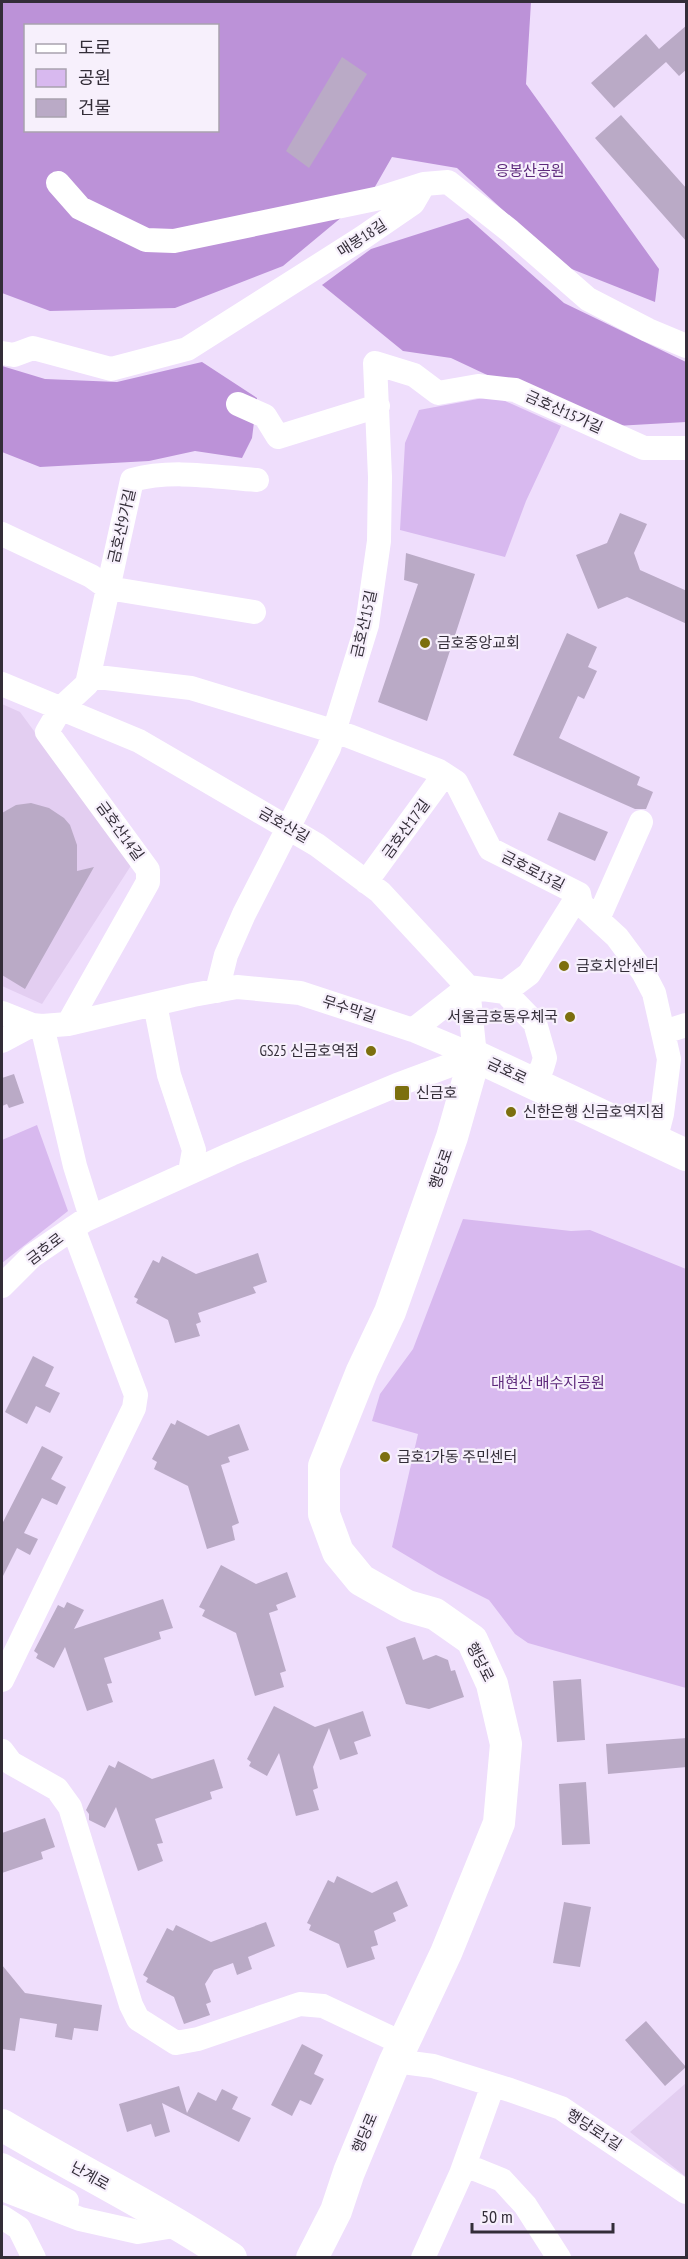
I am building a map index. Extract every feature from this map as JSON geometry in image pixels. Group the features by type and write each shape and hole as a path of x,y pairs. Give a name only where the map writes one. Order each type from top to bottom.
{"main road":[{"name":"금호로","path":"475,1056 687,1155"},
{"name":"행당로","path":"312,2258 336,2211 349,2172 400,2052 446,1953 499,1822 506,1744 492,1684 472,1640 435,1614 407,1606 361,1580 338,1552 324,1514 324,1466 362,1371 394,1301 452,1137 475,1056"},
{"name":"난계로","path":"2,2125 77,2170 180,2225 231,2258"}],"street":[{"path":"58,183 80,208 146,240 174,241 380,198 424,184 448,182 510,231 588,299 648,330 687,346"},
{"name":"매봉18길","path":"2,353 14,355 33,348 111,369 187,349 413,203 424,184"},
{"name":"금호산15길","path":"289,828 329,747 367,625 379,541 380,477 375,363"},
{"name":"금호산15가길","path":"375,363 414,375 438,393 478,386 515,390 644,448 687,448"},
{"path":"238,404 265,416 278,437 378,406"},
{"name":"금호산9가길","path":"61,708 87,684 132,480 149,476 183,475 256,480"},
{"name":"금호산9가길","path":"2,534 91,576 108,588 254,612"},
{"name":"금호로13길","path":"89,676 191,688 349,736 456,782 490,849 579,894 581,904 617,937 643,972 675,1028 662,1114 655,1140"},
{"name":"금호산길","path":"2,684 139,741 318,845 380,892 468,987"},
{"name":"금호산14길","path":"61,708 47,732 148,870 148,882 68,1024"},
{"name":"금호산17길","path":"366,882 444,775"},
{"path":"598,919 641,822"},
{"path":"217,991 225,955 289,828"},
{"path":"505,992 529,974 579,894"},
{"name":"무수막길","path":"2,1013 37,1025 68,1024 237,987 300,993 413,1030 475,1056"},
{"path":"468,987 475,1056"},
{"path":"413,1030 468,987 505,992 535,1023 545,1058 542,1068 532,1083"},
{"path":"155,1004 169,1075 194,1150 190,1172"},
{"path":"2,1041 37,1025 75,1166 82,1222 136,1395 134,1408 2,1680"},
{"name":"금호로","path":"2,1286 32,1256 82,1222 190,1172 386,1089 475,1056"},
{"name":"행당로1길","path":"2,1751 11,1763 57,1789 70,1807 131,2005 138,2019 176,2043 198,2039 300,2004 323,2006 400,2052 433,2066 561,2108 687,2192"},
{"path":"423,2258 465,2165 493,2085"},
{"path":"2,2165 64,2199 138,2232"},
{"path":"465,2165 502,2180 525,2205 559,2258"},
{"path":"2,2188 80,2219 138,2232 180,2225"},
{"path":"2,2217 19,2228 34,2258"}],"shaded area":[{"path":"2,704 20,712 132,864 42,1004 2,986"},
{"path":"686,2083 686,2177 630,2132"}],"green space":[{"name":"응봉산공원","path":"2,2 531,2 526,84 659,269 655,302 564,266 457,168 392,157 372,192 283,266 175,308 50,311 2,293"},
{"path":"468,218 564,303 686,362 686,422 598,427 451,358 403,351 322,285 371,249"},
{"path":"202,362 257,398 252,438 242,458 195,451 149,461 40,467 2,452 2,366 45,379 117,382"},
{"path":"494,396 561,426 526,501 505,557 400,530 405,443 419,410"},
{"path":"37,1125 68,1211 2,1263 2,1140"},
{"name":"대현산 배수지공원","path":"463,1219 571,1231 590,1230 686,1269 686,1688 528,1643 515,1634 489,1600 439,1575 392,1547 418,1434 372,1421 380,1394 413,1349"}],"building":[{"path":"687,25 687,69 679,76 666,62 614,108 591,83 646,34 659,49"},
{"path":"342,57 367,74 309,168 286,151"},
{"path":"621,115 687,189 687,242 595,138"},
{"path":"620,513 647,524 634,553 640,570 687,591 687,624 627,597 598,609 576,555 607,543"},
{"name":"금호중앙교회","path":"406,553 475,574 427,721 378,702 418,584 404,580"},
{"path":"567,633 597,647 588,667 597,671 584,699 578,696 559,738 640,777 637,785 653,792 646,809 635,809 513,755"},
{"path":"31,803 49,808 70,825 77,845 77,871 94,867 25,989 2,975 2,813 16,805"},
{"path":"559,812 608,832 595,861 547,840"},
{"path":"14,1074 24,1103 9,1108 7,1104 2,1106 2,1078"},
{"path":"258,1253 267,1282 253,1287 256,1293 198,1313 201,1322 196,1324 200,1336 175,1343 168,1320 136,1303 138,1299 134,1297 153,1260 159,1263 162,1256 196,1274"},
{"path":"33,1356 54,1367 45,1386 60,1393 50,1413 36,1406 27,1424 5,1412"},
{"path":"177,1420 208,1436 239,1424 249,1450 228,1457 230,1462 221,1465 239,1523 232,1526 235,1540 207,1549 188,1486 154,1469 157,1462 152,1459 171,1423 175,1425"},
{"path":"42,1446 63,1457 51,1479 66,1487 57,1505 42,1498 24,1533 38,1539 30,1555 17,1548 2,1578 2,1524"},
{"path":"221,1565 256,1584 287,1572 296,1597 276,1605 278,1610 269,1613 286,1671 280,1673 284,1687 255,1696 236,1633 202,1616 205,1610 199,1607"},
{"path":"163,1599 173,1628 159,1632 161,1639 104,1658 112,1683 107,1684 113,1702 87,1711 65,1647 54,1668 36,1658 38,1654 34,1651 58,1605 64,1608 67,1602 84,1610 74,1629"},
{"path":"415,1637 423,1660 436,1655 448,1660 451,1671 455,1670 464,1697 429,1709 406,1704 386,1647"},
{"path":"581,1679 585,1740 557,1742 553,1681"},
{"path":"274,1706 315,1727 363,1711 371,1736 354,1742 358,1754 340,1760 329,1728 313,1767 318,1788 313,1790 319,1810 296,1816 279,1753 267,1776 249,1766 251,1762 247,1759"},
{"path":"687,1738 687,1767 608,1774 606,1744"},
{"path":"214,1759 223,1788 210,1792 212,1799 155,1819 163,1843 157,1844 163,1861 138,1871 116,1807 105,1828 89,1820 86,1810 109,1765 115,1768 118,1761 152,1779"},
{"path":"586,1782 590,1844 562,1845 559,1784"},
{"path":"45,1818 55,1847 41,1852 43,1859 2,1873 2,1833"},
{"path":"337,1876 372,1893 397,1881 408,1906 393,1913 396,1921 374,1931 378,1945 371,1947 375,1959 347,1968 339,1944 309,1930 311,1925 307,1923 328,1880 334,1883"},
{"path":"564,1902 591,1907 580,1967 553,1963"},
{"path":"266,1922 275,1946 248,1957 252,1969 237,1975 233,1963 214,1970 205,1984 211,2002 206,2004 210,2015 184,2024 174,1997 146,1982 148,1978 143,1975 167,1928 173,1931 176,1925 211,1942"},
{"path":"2,1965 25,1993 102,2005 98,2031 74,2028 72,2040 55,2037 57,2024 20,2018 15,2051 2,2049"},
{"path":"646,2021 686,2067 665,2086 625,2040"},
{"path":"302,2044 323,2055 314,2074 324,2079 311,2105 300,2100 292,2116 271,2105"},
{"path":"179,2086 187,2113 198,2092 216,2101 222,2089 238,2097 232,2109 251,2118 239,2142 162,2103 170,2132 155,2137 151,2124 127,2132 119,2104"}],"place":[{"name":"금호중앙교회","path":"425,643"},
{"name":"금호치안센터","path":"564,966"},
{"name":"서울금호동우체국","path":"570,1017"},
{"name":"GS25 신금호역점","path":"371,1051"},
{"name":"신금호","path":"402,1093"},
{"name":"신한은행 신금호역지점","path":"511,1112"},
{"name":"금호1가동 주민센터","path":"385,1457"}]}
